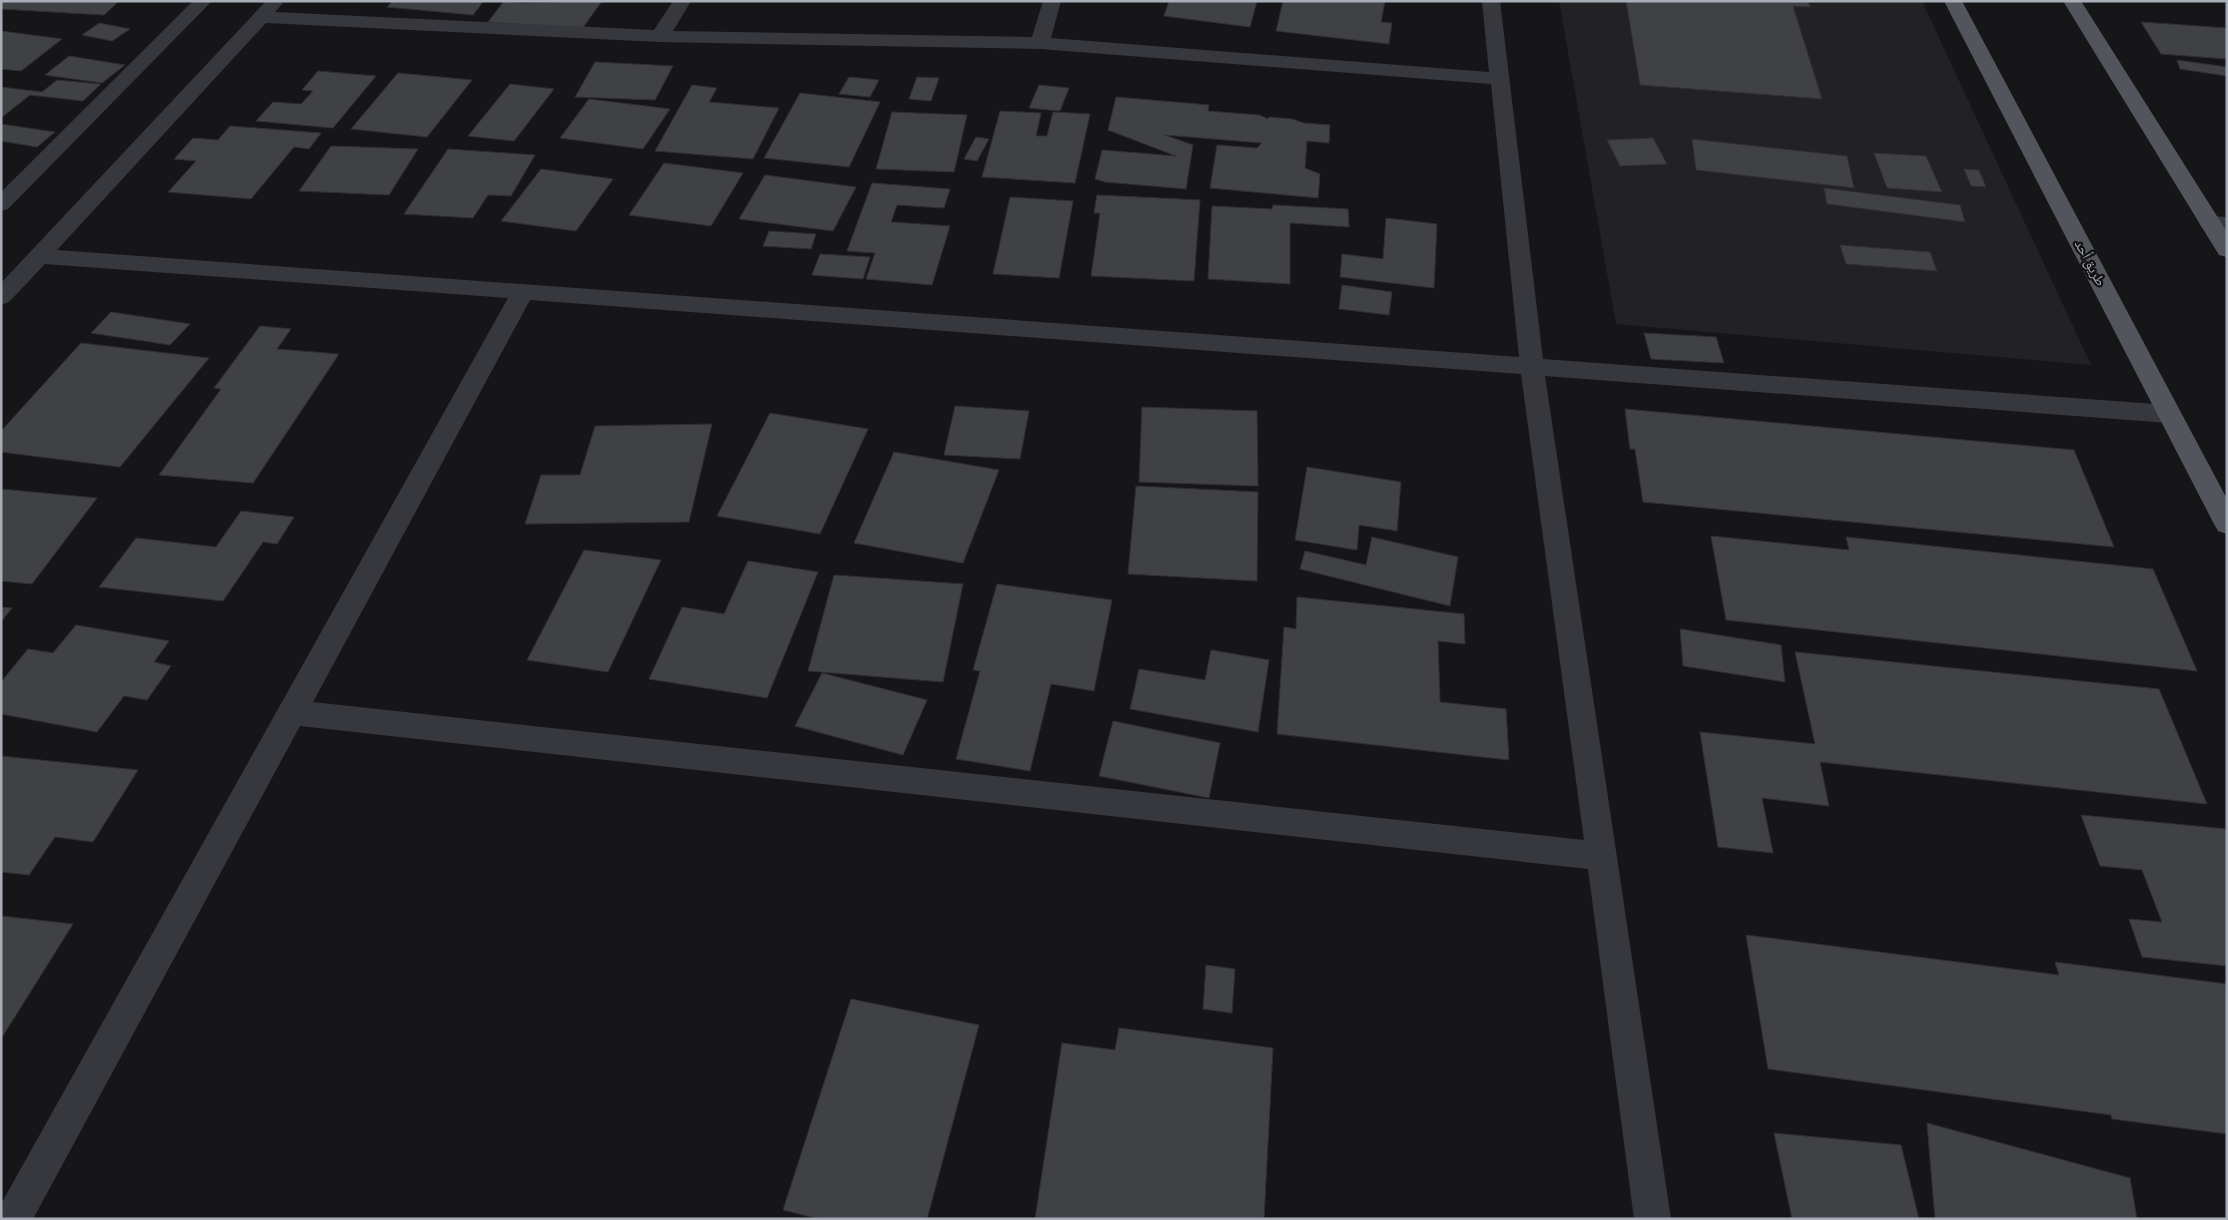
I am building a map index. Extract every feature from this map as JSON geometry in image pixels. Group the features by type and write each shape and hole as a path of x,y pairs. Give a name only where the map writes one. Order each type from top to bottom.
{"main road":[{"name":"طريق أحد","path":"1953,1 2227,524"},
{"path":"2072,1 2218,224 2227,250"}],"street":[{"path":"1,204 203,1"},
{"path":"1,297 276,1"},
{"path":"660,36 682,1"},
{"path":"1040,43 1052,1"},
{"path":"1491,1 1532,367 1653,1219"},
{"path":"261,17 660,36 1040,43 1500,79"},
{"path":"40,256 2169,414"},
{"path":"13,1219 523,292"},
{"path":"291,712 1601,856"}],"shaded area":[{"path":"1559,1 1922,1 2091,365 1616,324"}],"building":[{"path":"1,1 119,1 104,15 1,9"},
{"path":"393,1 483,2 473,15 387,7"},
{"path":"504,1 523,3 602,1 582,29 488,22"},
{"path":"1169,1 1257,1 1250,27 1164,16"},
{"path":"1283,1 1385,1 1381,22 1392,23 1389,44 1276,31"},
{"path":"1626,1 1808,1 1810,7 1793,6 1822,99 1640,85"},
{"path":"2141,22 2227,28 2227,59 2161,54"},
{"path":"99,23 130,29 112,41 82,35"},
{"path":"1,31 62,39 21,71 1,69"},
{"path":"69,56 125,65 102,83 45,75"},
{"path":"2177,60 2227,67 2227,76 2180,69"},
{"path":"595,62 673,66 655,100 575,97"},
{"path":"318,71 376,76 333,128 256,121 273,102 301,104 313,91 302,90"},
{"path":"398,73 472,80 427,137 351,129"},
{"path":"849,77 879,80 870,97 839,94"},
{"path":"917,77 939,78 931,101 909,99"},
{"path":"57,80 101,84 83,101 30,95 1,118 1,87 42,92"},
{"path":"510,84 554,89 514,141 468,136"},
{"path":"692,85 717,88 709,102 779,108 753,159 655,151"},
{"path":"1039,85 1069,88 1060,111 1029,108"},
{"path":"800,93 880,102 849,167 764,158"},
{"path":"1116,97 1209,105 1208,111 1259,115 1268,119 1269,117 1292,119 1304,123 1330,125 1329,143 1307,141 1305,168 1320,174 1318,198 1210,188 1217,145 1257,148 1262,143 1165,135 1193,145 1186,189 1105,182 1095,179 1102,150 1176,156 1108,130"},
{"path":"589,99 670,109 643,149 560,138"},
{"path":"1000,111 1041,113 1036,136 1047,136 1053,112 1090,114 1075,183 982,177"},
{"path":"892,112 967,115 954,172 876,169"},
{"path":"1,124 55,132 37,147 1,141"},
{"path":"230,126 321,133 309,149 294,147 251,199 168,192 196,161 174,159 193,138 218,140"},
{"path":"976,137 989,139 977,161 964,159"},
{"path":"1653,138 1667,164 1620,166 1607,140"},
{"path":"1692,139 1847,156 1854,188 1696,170"},
{"path":"331,146 418,149 389,195 299,191"},
{"path":"448,149 535,155 511,196 488,195 473,218 404,214"},
{"path":"1874,153 1926,156 1942,192 1887,188"},
{"path":"664,163 743,173 711,226 629,215"},
{"path":"541,169 613,179 576,231 501,221"},
{"path":"1964,169 1979,170 1986,187 1971,186"},
{"path":"765,175 856,187 833,231 739,219"},
{"path":"872,183 950,189 944,208 897,205 891,222 950,226 932,285 866,279 875,253 847,251"},
{"path":"1824,188 1960,205 1965,222 1827,204"},
{"path":"1097,195 1200,200 1194,281 1091,276 1100,213 1094,213"},
{"path":"1010,197 1073,201 1059,278 993,274"},
{"path":"1273,205 1348,209 1349,227 1290,223 1290,284 1208,279 1212,206 1272,209"},
{"path":"1386,218 1437,224 1434,288 1340,277 1342,254 1383,259"},
{"path":"769,231 816,234 811,249 763,246"},
{"path":"1840,245 1930,252 1937,271 1846,264"},
{"path":"820,254 870,257 863,279 812,275"},
{"path":"1342,285 1392,292 1389,315 1339,309"},
{"path":"111,312 190,324 170,345 91,333"},
{"path":"260,326 291,329 277,349 339,354 253,483 159,475 221,389 214,388"},
{"path":"1644,333 1716,337 1724,363 1651,359"},
{"path":"81,343 209,358 120,467 1,452 1,431"},
{"path":"955,406 1029,411 1020,459 944,455"},
{"path":"1142,407 1257,411 1258,486 1139,482"},
{"path":"1625,409 2074,450 2114,547 1643,502 1635,449 1630,449"},
{"path":"770,413 868,429 820,534 717,516"},
{"path":"712,424 689,522 525,524 541,475 580,475 595,426"},
{"path":"894,452 999,470 963,563 854,543"},
{"path":"1307,467 1401,482 1397,531 1359,525 1357,550 1295,540"},
{"path":"1136,486 1258,492 1257,581 1128,574"},
{"path":"1,489 97,498 32,584 1,581"},
{"path":"241,511 294,517 277,544 263,542 223,601 99,587 136,538 216,547"},
{"path":"1711,536 1849,550 1846,537 2153,569 2197,671 1726,620"},
{"path":"1372,537 1458,557 1450,606 1300,569 1305,551 1366,565"},
{"path":"584,550 661,560 608,672 527,660"},
{"path":"748,561 818,572 767,698 649,679 682,607 724,614"},
{"path":"834,575 963,584 943,682 808,671"},
{"path":"997,584 1112,600 1094,691 1051,684 1030,771 956,759 980,671 973,670"},
{"path":"1297,597 1464,614 1465,644 1438,641 1440,702 1506,709 1509,760 1277,734 1284,627 1296,629"},
{"path":"1,607 12,608 1,622"},
{"path":"76,625 169,641 154,662 171,666 147,700 124,696 97,732 1,714 1,682 28,649 53,653"},
{"path":"1680,629 1781,645 1785,682 1683,666"},
{"path":"1211,650 1269,660 1258,732 1130,709 1139,669 1205,680"},
{"path":"1795,652 2159,689 2207,804 1820,762 1829,806 1762,798 1773,853 1718,847 1700,732 1815,744"},
{"path":"822,673 927,700 903,755 795,726"},
{"path":"1113,721 1220,743 1209,798 1099,776"},
{"path":"1,756 138,770 93,842 55,837 29,875 1,872"},
{"path":"2081,815 2227,829 2227,966 2142,957 2129,919 2162,922 2142,870 2100,866"},
{"path":"1,916 73,924 1,1039"},
{"path":"1746,935 2059,975 2055,962 2227,984 2227,1134 2112,1119 2111,1115 1768,1069"},
{"path":"1206,965 1235,969 1232,1013 1203,1009"},
{"path":"851,999 979,1025 927,1219 819,1219 783,1210"},
{"path":"1119,1028 1273,1048 1264,1219 1035,1219 1062,1043 1115,1050"},
{"path":"1927,1123 2130,1178 2137,1219 1935,1219"},
{"path":"1774,1133 1901,1145 1919,1219 1792,1219"}]}
